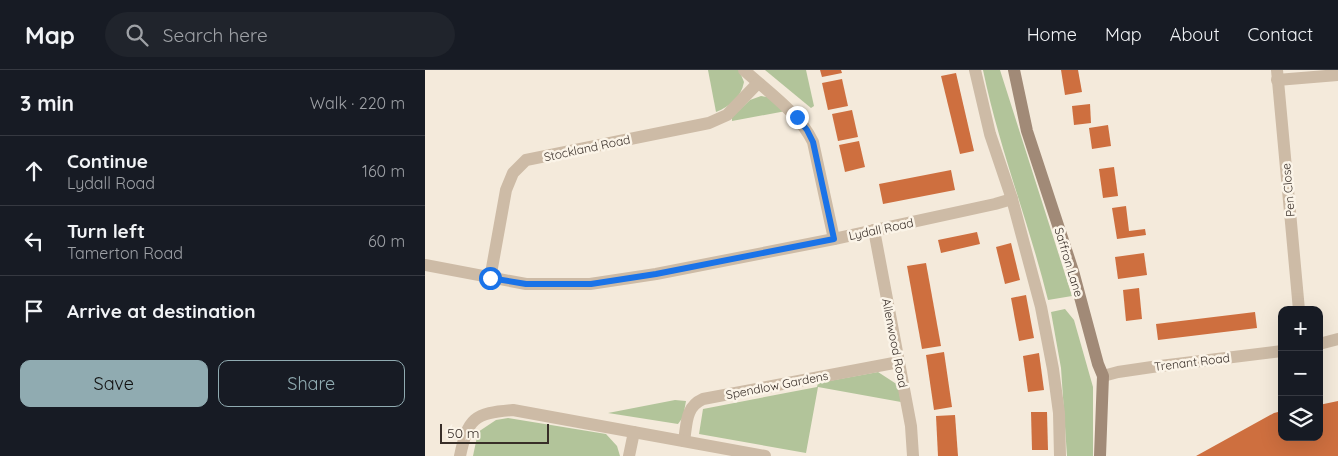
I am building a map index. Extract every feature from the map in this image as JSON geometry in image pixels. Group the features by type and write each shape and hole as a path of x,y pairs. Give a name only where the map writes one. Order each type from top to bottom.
{"main road":[{"name":"Saffron Lane","path":"1014,70 1027,131 1073,271 1097,364 1103,376 1100,456"}],"street":[{"path":"744,70 797,117 807,130 813,142 834,239"},
{"path":"975,70 990,134 1012,199 1043,316 1059,413 1060,456"},
{"path":"1277,75 1338,75"},
{"name":"Pen Close","path":"1277,75 1299,306"},
{"name":"Stockland Road","path":"490,278 506,190 513,173 526,160 709,123 727,115 758,82"},
{"name":"Lydall Road","path":"425,265 526,284 591,284 656,274 834,239 1012,199"},
{"name":"Allenwood Road","path":"874,230 911,426 913,456"},
{"path":"1323,343 1338,339"},
{"name":"Trenant Road","path":"1103,376 1135,370 1278,352"},
{"name":"Spendlow Gardens","path":"684,441 691,408 695,403 703,399 899,362"},
{"path":"460,456 468,426 479,416 492,412 513,410 765,456"},
{"path":"629,456 634,432"}],"green space":[{"path":"708,70 739,70 744,82 738,97 726,107 716,112"},
{"path":"765,70 806,70 814,106 811,108"},
{"path":"983,70 1000,70 1072,296 1048,300 997,128"},
{"path":"761,96 767,97 786,111 732,121 732,117 750,100"},
{"path":"1065,309 1074,320 1093,387 1093,456 1067,456 1061,368 1051,312"},
{"path":"878,372 898,385 901,402 818,387 806,453 699,434 703,409 817,387 818,383"},
{"path":"675,400 686,401 683,417 678,424 608,413"},
{"path":"508,418 606,434 617,446 620,456 473,456 478,432 496,420"}],"building":[{"path":"820,70 841,70 842,73 822,77"},
{"path":"1061,70 1078,70 1082,92 1065,95"},
{"path":"956,73 974,151 960,154 941,76"},
{"path":"842,79 848,106 828,110 822,83"},
{"path":"1090,104 1091,123 1074,125 1072,106"},
{"path":"852,110 858,137 838,141 832,114"},
{"path":"1108,125 1111,146 1092,149 1089,128"},
{"path":"859,141 865,167 845,172 839,145"},
{"path":"1114,167 1118,196 1103,198 1099,169"},
{"path":"951,170 955,190 883,204 879,184"},
{"path":"1126,206 1129,231 1145,229 1146,235 1117,239 1112,208"},
{"path":"977,232 980,244 941,253 938,240"},
{"path":"1011,243 1020,280 1005,284 996,247"},
{"path":"1144,253 1147,275 1118,279 1115,257"},
{"path":"926,263 941,346 922,349 907,266"},
{"path":"1139,288 1142,319 1126,321 1123,290"},
{"path":"1026,295 1034,338 1019,341 1011,298"},
{"path":"1255,312 1257,328 1158,340 1156,324"},
{"path":"944,352 952,407 934,410 926,355"},
{"path":"1039,353 1044,390 1028,392 1023,356"},
{"path":"1338,401 1338,456 1196,456 1278,412 1278,441 1323,441 1323,404"},
{"path":"1031,412 1047,412 1048,450 1032,450"},
{"path":"955,415 958,456 938,456 936,416"}],"route":[{"path":"490,278 526,284 591,284 656,274 834,239 813,142 797,117"}]}
